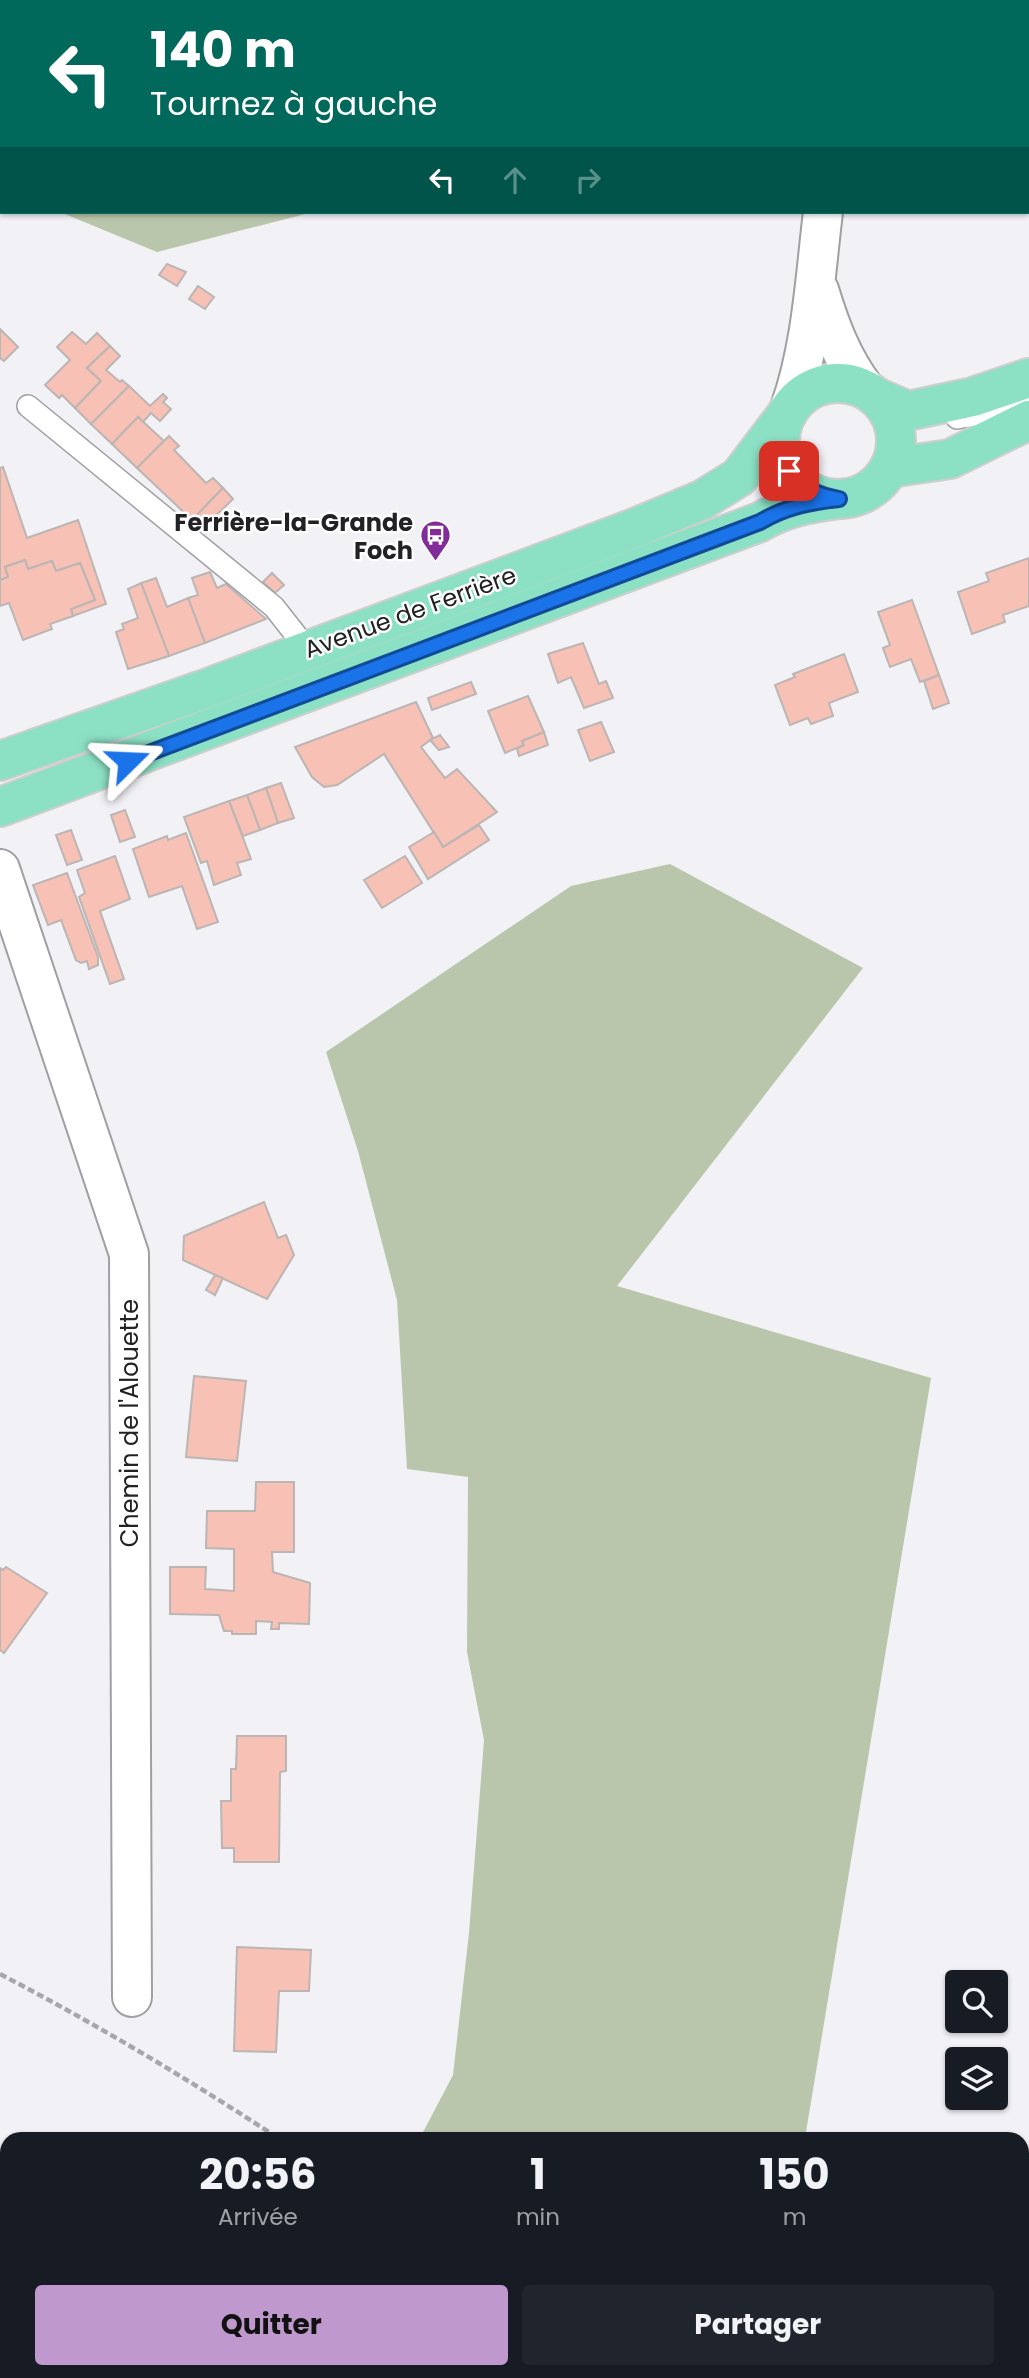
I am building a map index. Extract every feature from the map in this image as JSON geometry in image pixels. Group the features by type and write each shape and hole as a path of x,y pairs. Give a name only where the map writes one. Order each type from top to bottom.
{"main road":[{"path":"884,400 896,431 890,468 880,480 868,490 839,499 819,495 802,486 789,471 782,453 781,432 788,411 802,396 816,387 832,383 849,384 884,400 973,397 1029,378"},
{"name":"Avenue de Ferrière","path":"5,805 702,500 739,477 788,411"},
{"path":"890,468 950,459 1029,420"},
{"name":"Avenue de Ferrière","path":"0,761 171,702 314,669 760,522 776,512 804,503 839,499"}],"street":[{"path":"788,411 802,375 823,214"},
{"path":"815,278 830,326 847,366 884,400"},
{"name":"Chemin de l'Alouette","path":"0,869 129,1254 132,1997"}],"lane":[{"path":"884,400 940,421 986,413 1029,398"},
{"path":"28,406 274,607 314,669"}],"path":[{"path":"0,1974 62,2006 183,2076 269,2132"}],"green space":[{"path":"65,214 305,214 157,252"},
{"path":"670,864 863,968 617,1286 931,1378 806,2132 423,2132 453,2075 469,1933 484,1740 467,1652 468,1477 407,1469 397,1300 358,1151 326,1052 571,886"}],"building":[{"path":"167,264 186,272 177,286 159,275"},
{"path":"198,286 214,297 205,309 189,299"},
{"path":"0,329 18,347 4,361 0,358"},
{"path":"72,332 86,344 97,333 110,346 87,368 101,381 75,408 62,395 59,398 45,385 70,360 57,347"},
{"path":"110,346 120,356 106,370 129,386 91,424 75,408 101,381 87,368"},
{"path":"129,386 150,406 163,394 167,398 163,402 171,409 160,421 151,413 143,422 138,417 112,444 91,424"},
{"path":"138,417 164,441 137,468 112,444"},
{"path":"169,436 179,446 174,450 206,483 213,478 223,488 192,520 137,468"},
{"path":"3,467 27,538 78,520 106,604 73,616 71,609 95,600 80,563 56,571 52,561 28,569 25,560 5,567 8,577 0,580 0,468"},
{"path":"223,488 233,499 202,529 192,520"},
{"path":"1029,558 1029,606 1003,615 1005,622 972,634 958,592 989,581 986,573"},
{"path":"25,560 28,569 52,561 56,571 80,563 95,600 71,609 73,616 50,624 52,629 23,640 9,603 0,606 0,580 8,577 5,567"},
{"path":"210,572 217,588 226,584 266,619 205,643 188,598 198,595 192,578"},
{"path":"272,573 284,585 275,593 263,582"},
{"path":"156,578 167,607 188,598 205,643 169,656 141,583"},
{"path":"141,583 169,656 128,669 116,632 124,629 122,624 138,618 128,589"},
{"path":"912,600 939,675 920,682 911,659 890,667 883,648 890,645 878,612"},
{"path":"583,643 599,684 606,681 613,698 584,708 571,677 558,683 548,654"},
{"path":"844,654 858,692 829,703 833,716 811,724 808,718 790,725 775,685 795,677 793,674"},
{"path":"939,675 949,703 933,709 924,681"},
{"path":"471,682 476,694 432,710 428,698"},
{"path":"528,696 544,732 522,741 524,745 505,753 488,711"},
{"path":"416,702 433,738 421,747 445,778 457,769 497,812 443,847 384,754 337,785 324,787 312,777 295,747"},
{"path":"601,722 614,752 590,761 578,730"},
{"path":"544,732 548,745 519,756 517,749 524,745 522,741"},
{"path":"440,735 449,747 439,750 430,740"},
{"path":"281,783 294,818 278,823 266,788"},
{"path":"266,788 278,823 260,830 247,795"},
{"path":"247,795 260,830 243,836 229,801"},
{"path":"229,801 251,859 237,863 241,875 214,885 207,861 201,863 184,817"},
{"path":"125,810 135,837 120,842 111,815"},
{"path":"479,825 489,840 428,879 409,847 434,832 443,847"},
{"path":"71,830 82,860 67,865 56,835"},
{"path":"186,833 218,922 197,929 182,886 149,897 133,849 167,836 168,840"},
{"path":"115,856 130,899 100,911 124,979 110,984 79,897 85,893 77,870"},
{"path":"405,856 422,883 382,908 364,880"},
{"path":"67,873 98,957 98,965 89,969 87,961 81,963 76,960 61,920 48,925 33,885"},
{"path":"264,1202 278,1238 286,1235 294,1255 267,1299 183,1260 184,1236"},
{"path":"215,1275 223,1278 215,1295 206,1290"},
{"path":"194,1376 246,1381 237,1461 186,1457"},
{"path":"256,1482 294,1482 294,1552 272,1552 273,1572 310,1583 309,1624 279,1623 279,1629 271,1629 272,1622 256,1621 256,1634 232,1634 232,1631 224,1631 219,1615 170,1614 170,1567 206,1567 205,1589 234,1591 234,1549 206,1548 207,1511 255,1511"},
{"path":"6,1567 47,1593 4,1653 0,1650 0,1568 3,1570"},
{"path":"237,1736 286,1736 286,1771 280,1772 279,1862 234,1862 234,1848 222,1848 221,1801 231,1801 231,1769 236,1769"},
{"path":"237,1947 311,1950 309,1991 279,1991 276,2052 234,2051"}],"place":[{"name":"Ferrière-la-Grande Foch","path":"436,563"}],"route":[{"path":"128,761 760,522 776,512 804,503 839,499 819,495 802,486 789,471"}]}
